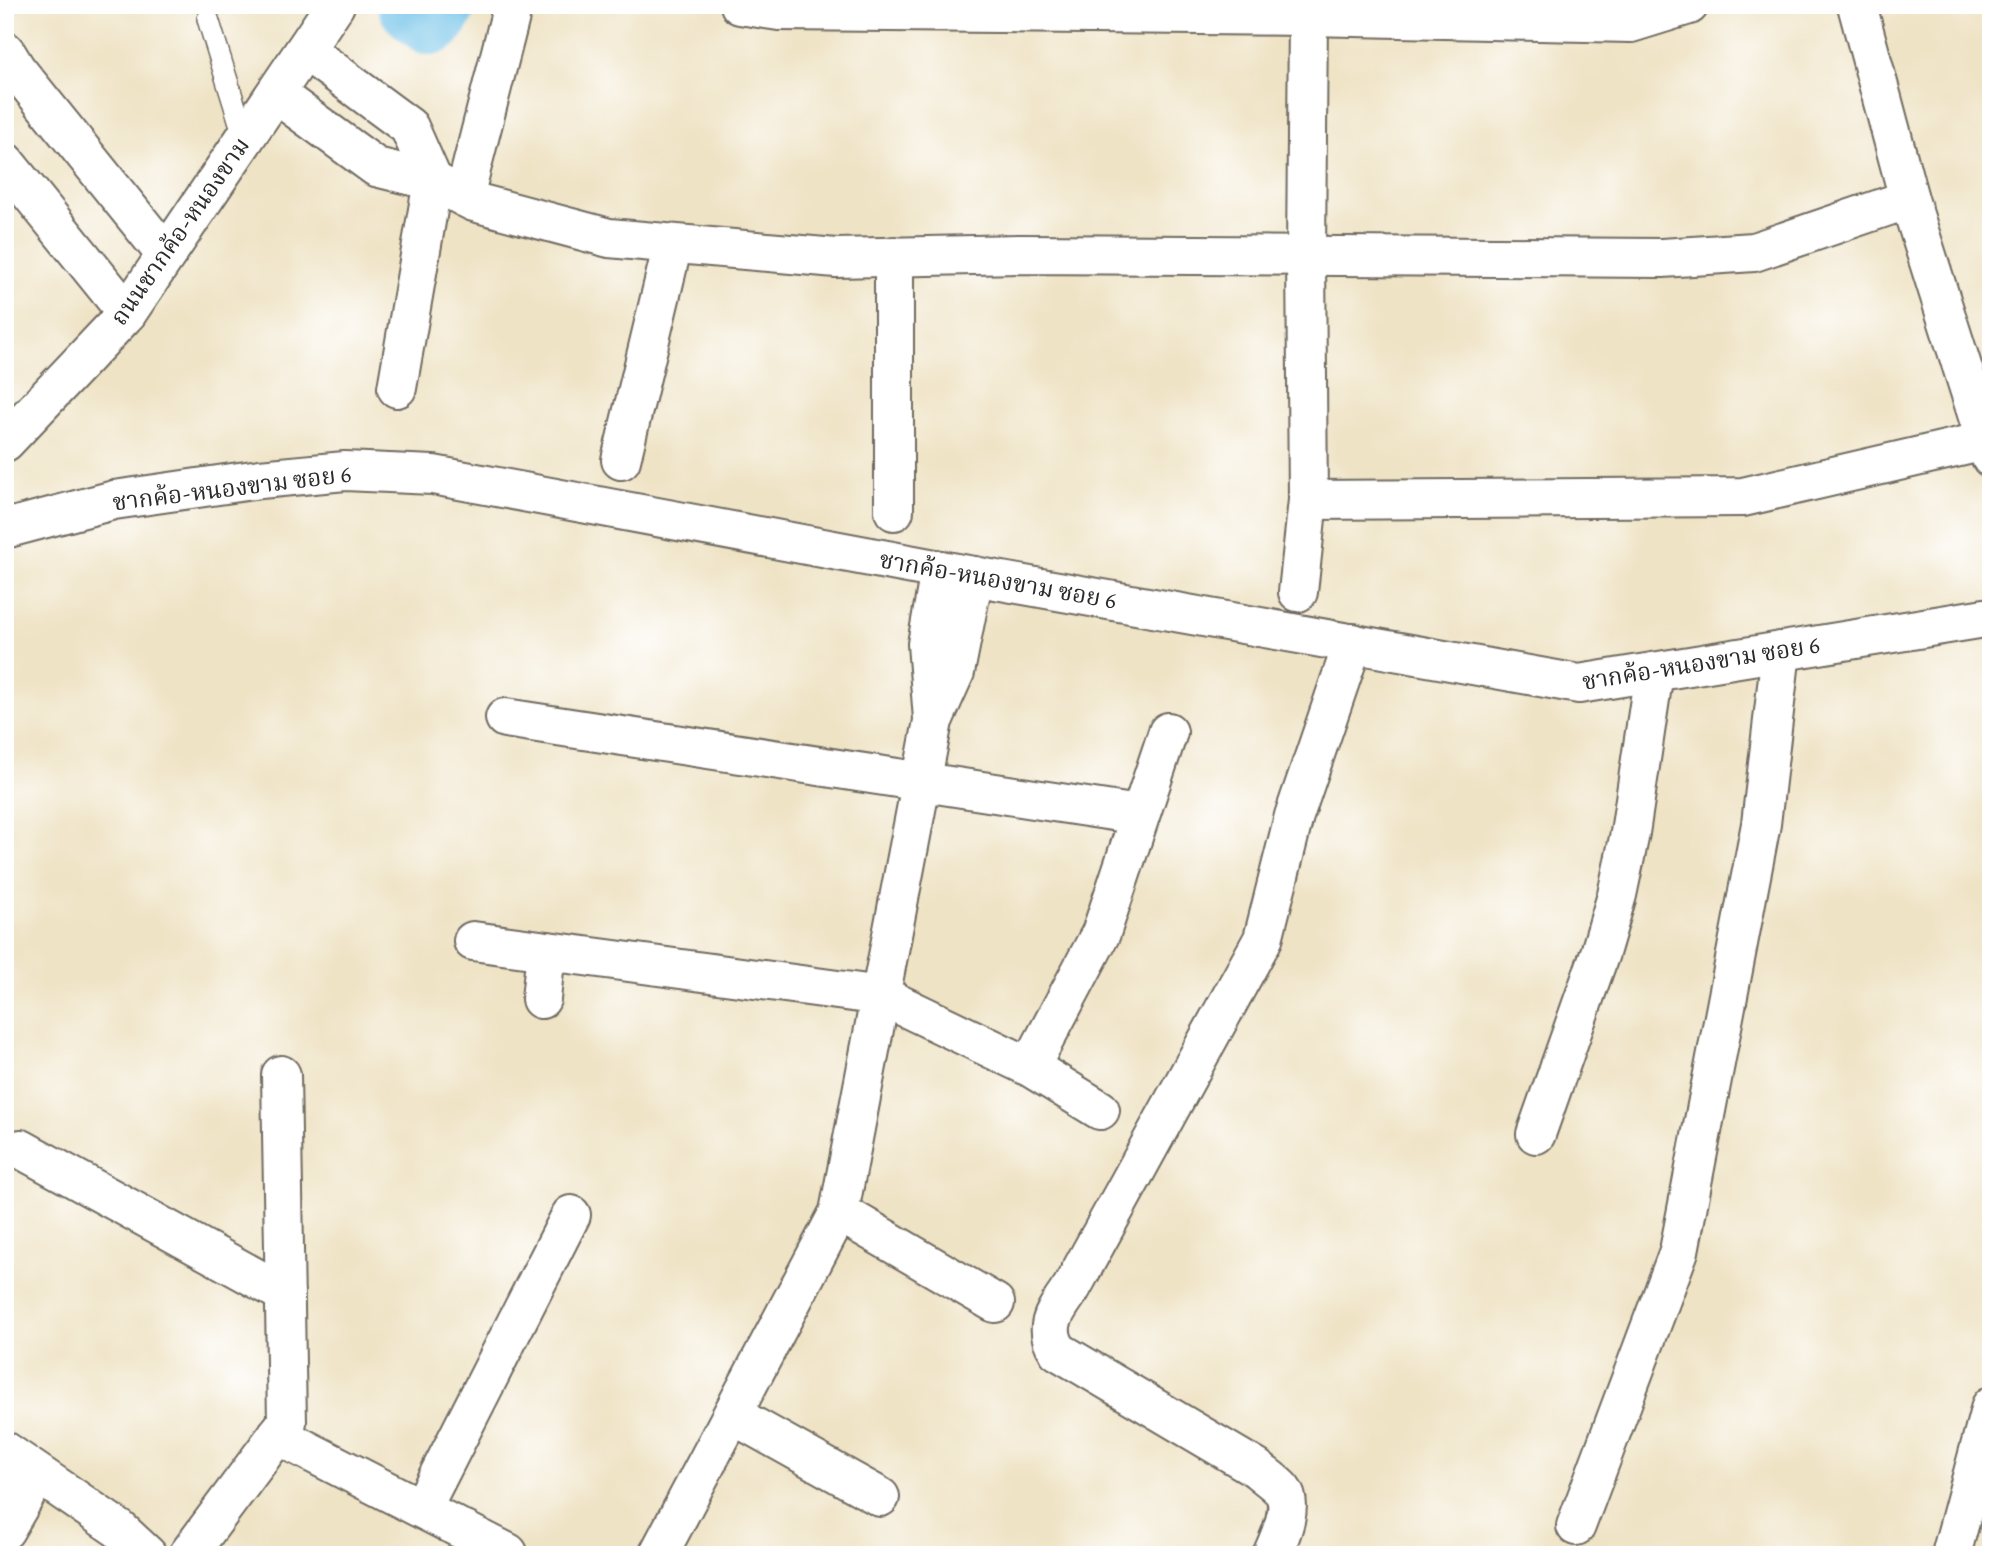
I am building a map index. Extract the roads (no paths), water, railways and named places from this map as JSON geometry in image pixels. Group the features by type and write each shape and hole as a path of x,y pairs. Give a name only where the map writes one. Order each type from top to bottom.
{"street":[{"path":"397,388 448,189 513,5"},
{"path":"740,5 779,11 1308,16 1630,23 1689,5"},
{"path":"1308,500 1744,497 1988,449 1909,200 1857,5"},
{"path":"1297,592 1308,500 1308,16"},
{"path":"320,28 409,127 448,189"},
{"name":"ถนนชากค้อ-หนองขาม","path":"5,442 127,313 320,28"},
{"path":"5,51 16,69 166,255"},
{"path":"276,94 376,167 448,189 474,202 609,238 836,258 1018,254 1662,258 1754,252 1909,200"},
{"path":"5,162 127,313"},
{"path":"621,460 673,244"},
{"path":"894,256 894,511"},
{"name":"ชากค้อ-หนองขาม ซอย 6","path":"5,529 114,500 260,479 345,471 433,475 957,573 1579,684 1991,617"},
{"path":"658,1555 839,1212 933,721 927,644 957,573"},
{"path":"1272,1555 1287,1508 1284,1492 1256,1468 1058,1351 1051,1340 1051,1319 1072,1287 1263,939 1294,816 1353,643"},
{"path":"1576,1526 1679,1251 1761,824 1781,651"},
{"path":"1536,1134 1600,953 1617,895 1636,796 1654,672"},
{"path":"505,718 922,780 1139,816"},
{"path":"1030,1067 1101,933 1168,732"},
{"path":"473,941 882,996 1030,1067 1100,1110"},
{"path":"541,999 546,951"},
{"path":"188,1555 287,1422 281,1075"},
{"path":"21,1149 285,1294"},
{"path":"839,1212 995,1303"},
{"path":"422,1508 571,1214"},
{"path":"1951,1555 1991,1406"},
{"path":"733,1415 880,1497"},
{"path":"277,1435 508,1553"},
{"path":"5,1451 119,1529 137,1550"},
{"path":"5,1530 38,1474"}],"lane":[{"path":"208,19 245,139"}],"waterway":[{"path":"413,5 431,20 441,5"}]}
